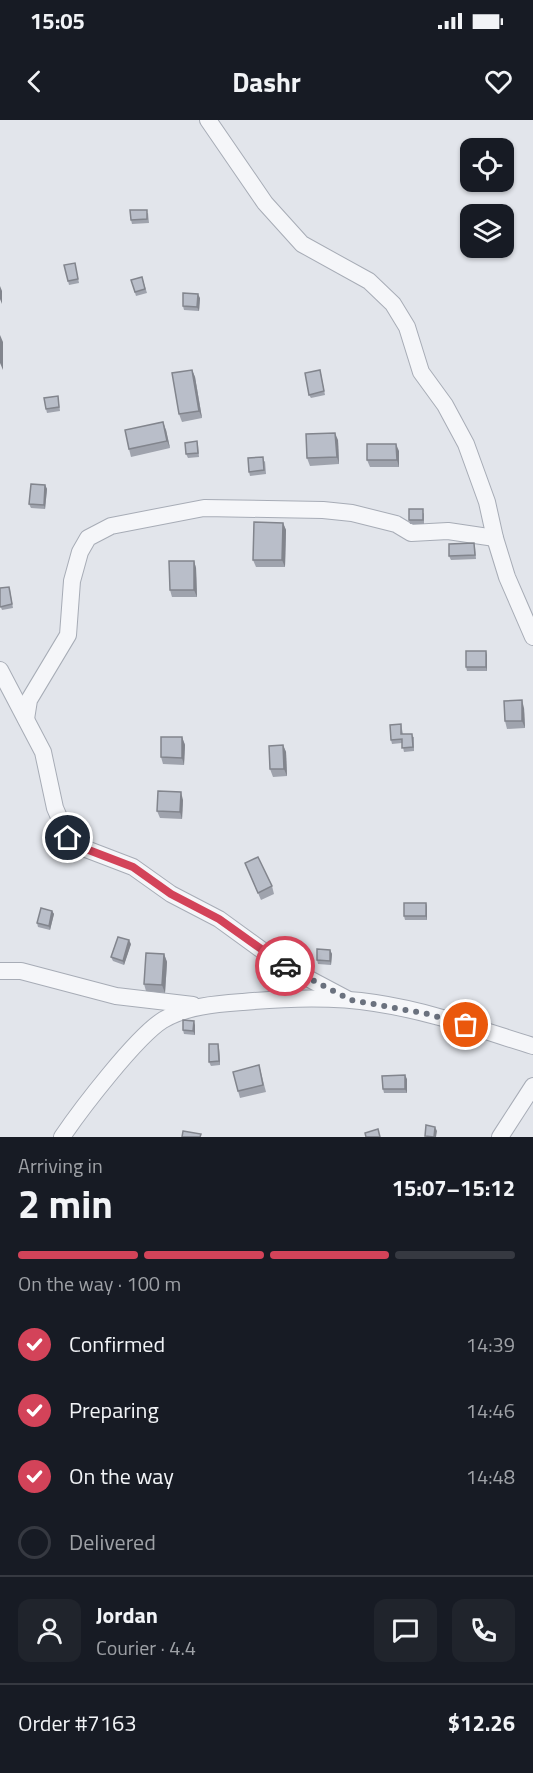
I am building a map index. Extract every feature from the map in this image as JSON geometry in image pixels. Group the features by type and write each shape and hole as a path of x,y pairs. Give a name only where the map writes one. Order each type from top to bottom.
{"street":[{"path":"208,120 265,203 302,244 369,281 393,304 407,327 421,372 445,405 466,444 488,502 495,538 507,577 533,637"},
{"path":"26,719 29,700 68,635 72,581 80,552 88,538 111,526 204,508 323,510 352,513 396,524 411,533 448,531 495,538"},
{"path":"0,670 43,752 55,808 68,838 86,849 133,867 171,894 219,919 281,964 351,1000"},
{"path":"0,971 21,971 116,996 207,1006"},
{"path":"62,1137 77,1115 154,1028 183,1011 207,1006 260,1000 351,1000 428,1014 533,1046"},
{"path":"500,1137 533,1086"}],"building":[{"path":"130,210 147,210 147,219 131,220"},
{"path":"75,263 78,279 68,281 64,265"},
{"path":"142,277 145,289 135,292 131,280"},
{"path":"183,293 198,294 197,307 183,306"},
{"path":"192,370 199,411 179,414 172,373"},
{"path":"320,370 324,391 309,395 305,373"},
{"path":"58,396 59,407 46,409 44,398"},
{"path":"163,422 167,441 129,449 125,430"},
{"path":"335,433 337,457 307,458 306,434"},
{"path":"197,441 198,453 186,454 185,443"},
{"path":"367,444 396,444 397,460 367,460"},
{"path":"263,457 264,470 249,472 248,458"},
{"path":"31,484 45,485 44,505 29,504"},
{"path":"409,509 423,509 423,520 409,520"},
{"path":"254,522 283,523 282,560 253,560"},
{"path":"474,543 475,555 449,556 449,544"},
{"path":"169,561 194,561 194,590 170,590"},
{"path":"9,587 12,604 0,607 0,588"},
{"path":"466,651 486,651 486,667 466,667"},
{"path":"522,700 522,721 505,721 504,701"},
{"path":"401,724 401,734 412,734 413,747 402,748 402,739 391,740 390,725"},
{"path":"161,737 182,737 182,758 161,757"},
{"path":"283,745 284,769 270,769 269,746"},
{"path":"158,791 181,792 180,812 157,811"},
{"path":"258,857 272,886 258,893 245,863"},
{"path":"404,903 426,903 426,916 404,916"},
{"path":"41,908 52,911 49,926 37,923"},
{"path":"118,937 129,940 123,961 111,957"},
{"path":"317,949 330,950 330,961 317,960"},
{"path":"146,953 164,954 162,985 144,984"},
{"path":"183,1020 194,1021 193,1031 183,1030"},
{"path":"209,1044 218,1044 219,1061 209,1062"},
{"path":"259,1065 263,1085 238,1091 233,1072"},
{"path":"405,1075 405,1089 383,1089 382,1076"},
{"path":"426,1125 435,1127 434,1137 425,1136"},
{"path":"378,1129 380,1137 366,1137 365,1133"},
{"path":"183,1131 201,1134 200,1137 182,1137"}],"way so far":[{"path":"285,966 351,1000 374,1002 466,1025"}],"route":[{"path":"68,838 86,849 107,855 133,867 171,894 219,919 248,942 285,966"}]}
